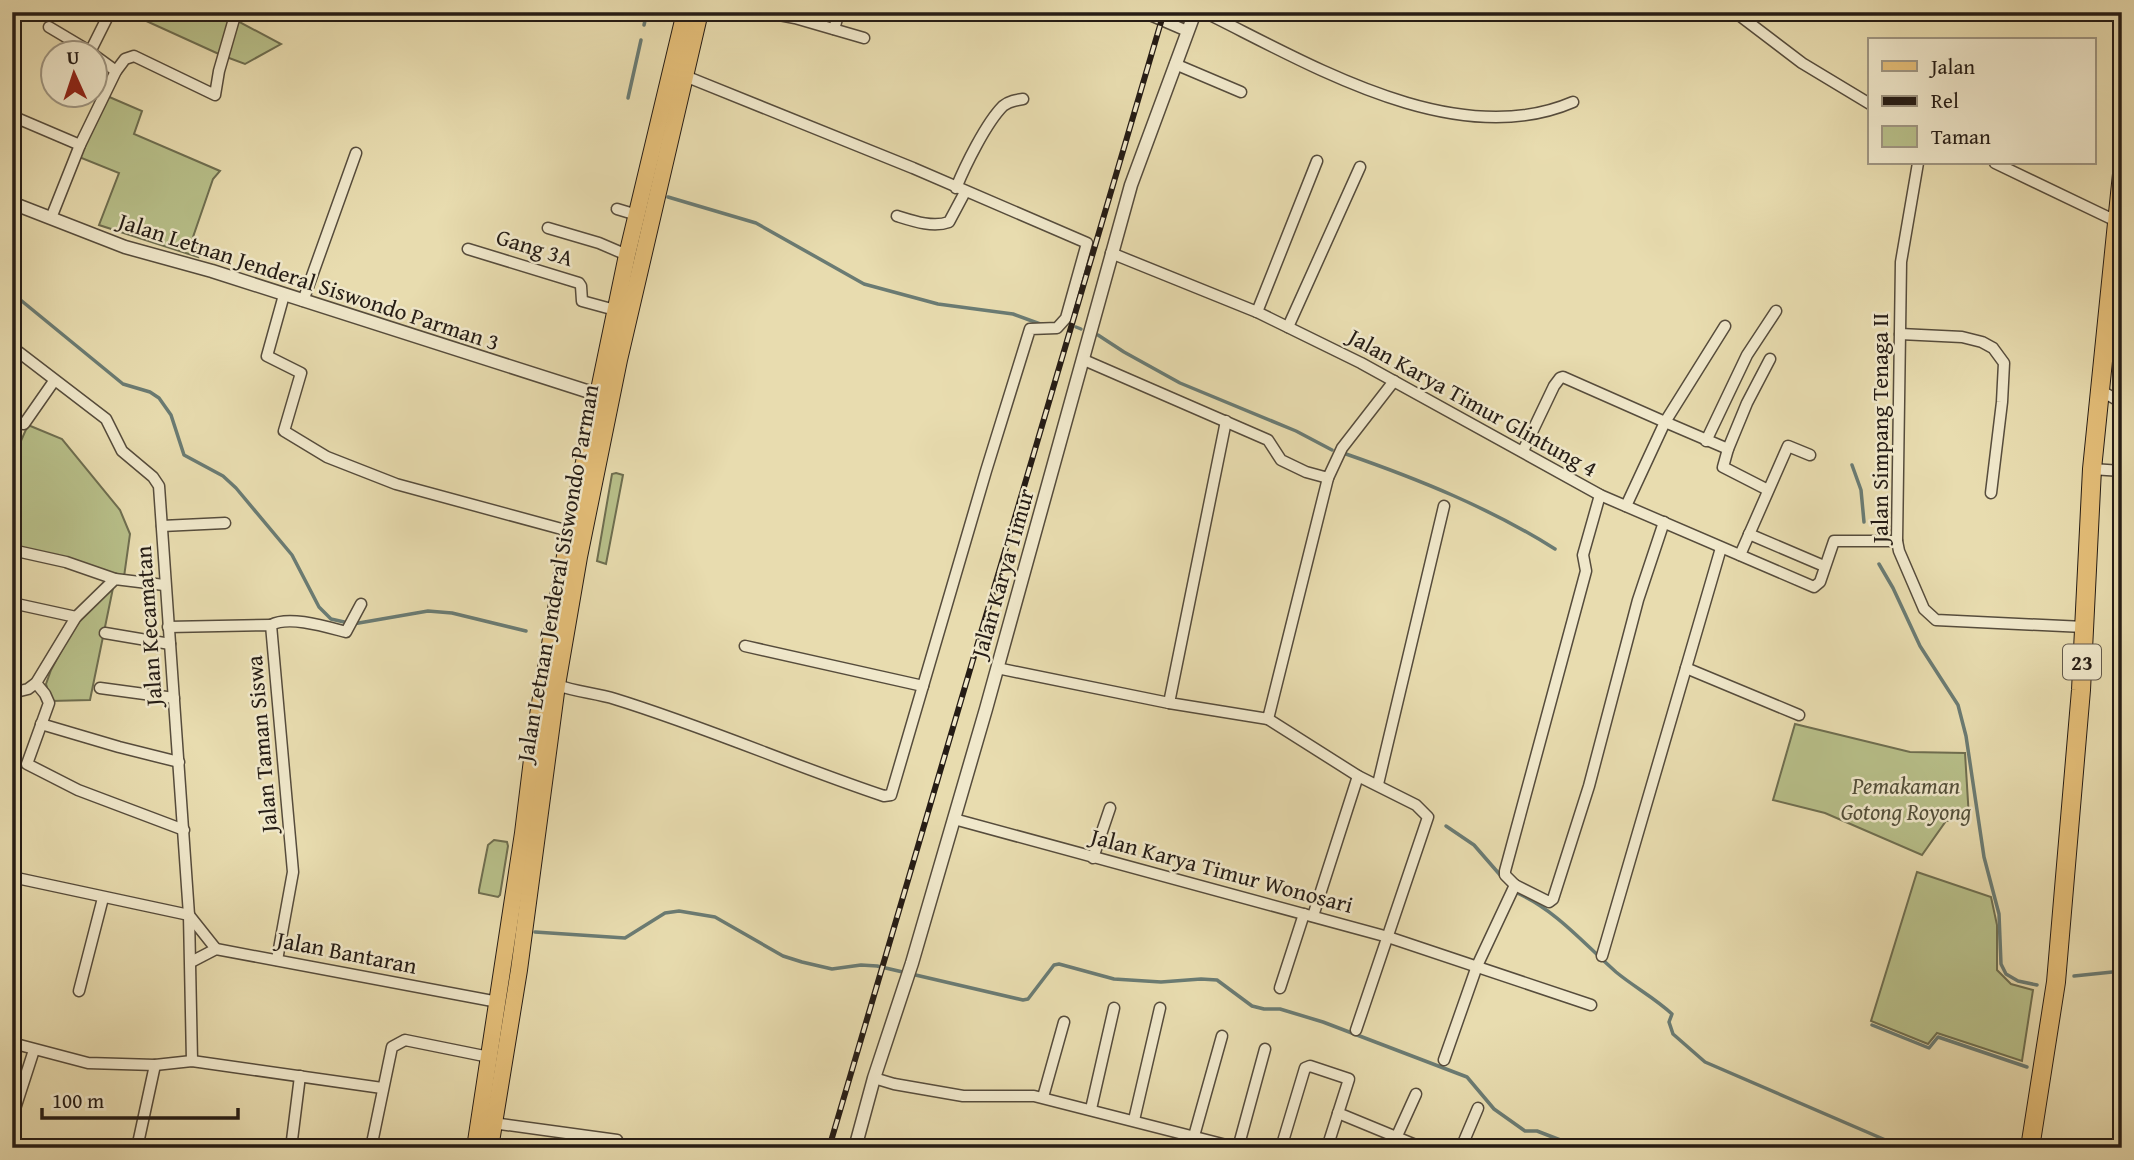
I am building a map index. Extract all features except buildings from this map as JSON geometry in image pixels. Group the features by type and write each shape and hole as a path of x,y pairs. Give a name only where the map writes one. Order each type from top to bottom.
{"highway":[{"name":"23","path":"2030,1148 2056,982 2084,627 2092,469 2122,174"}],"main road":[{"name":"Jalan Letnan Jenderal Siswondo Parman","path":"475,1148 498,1002 531,824 569,531 627,255 685,12"},
{"name":"Jalan Letnan Jenderal Siswondo Parman","path":"544,728 557,685 609,407 700,12"},
{"name":"Jalan Letnan Jenderal Siswondo Parman","path":"490,1148 519,970 531,824"}],"street":[{"path":"99,38 110,12"},
{"path":"51,218 80,145 116,71 125,59 134,56 215,95 236,12"},
{"path":"764,12 864,38"},
{"path":"834,29 839,12"},
{"path":"1143,12 1187,31"},
{"name":"Jalan Karya Timur","path":"855,1148 954,819 1131,185 1195,12"},
{"path":"1204,12 1331,74 1420,106 1461,115 1515,117 1554,110 1573,102"},
{"path":"1735,12 1802,63 1868,103"},
{"path":"48,27 67,38"},
{"path":"1175,64 1241,93"},
{"path":"108,65 116,71"},
{"path":"557,685 573,691 612,698 884,796 891,796 1030,330 1057,328 1066,318 1087,243 685,76"},
{"path":"897,216 921,223 949,222 984,134 1003,107 1012,101 1023,99"},
{"path":"12,116 80,145"},
{"path":"303,301 356,153"},
{"path":"1257,312 1317,161"},
{"name":"Jalan Simpang Tenaga II","path":"1918,164 1901,262 1899,551 1924,609 1936,620 2084,627"},
{"path":"1998,164 2116,221"},
{"path":"1288,327 1360,167"},
{"name":"Jalan Letnan Jenderal Siswondo Parman 3","path":"12,203 125,247 212,271 596,394"},
{"path":"617,209 637,215"},
{"name":"Gang 3A","path":"548,229 599,243 627,255"},
{"name":"Gang 3A","path":"468,248 579,283 582,301 615,310"},
{"name":"Jalan Karya Timur Glintung 4","path":"1111,253 1288,327 1394,381 1600,495 1814,587 1818,585 1824,566"},
{"path":"284,295 267,356 301,373 285,431 327,457 396,484 569,531"},
{"path":"1706,440 1747,355 1776,311"},
{"path":"1626,506 1665,422 1725,326"},
{"path":"1900,334 1962,337 1982,342 1993,348 2004,363 2003,402 1991,493"},
{"name":"Jalan Kecamatan","path":"12,347 106,419 122,451 157,480 184,830 191,962 192,1061"},
{"path":"1768,490 1723,467 1747,403 1770,359"},
{"path":"1084,360 1268,440 1281,460 1328,478"},
{"path":"1523,451 1554,386 1563,377 1728,449"},
{"path":"14,427 24,424 54,381"},
{"path":"1268,719 1328,478 1342,449 1394,381"},
{"path":"2100,390 2122,403"},
{"path":"1169,703 1226,421"},
{"path":"1740,555 1788,446 1810,456"},
{"path":"2092,469 2122,471"},
{"path":"1600,495 1583,555 1586,571 1504,875 1516,885 1549,902 1553,899 1589,786 1638,600 1664,522"},
{"path":"1378,784 1444,506"},
{"path":"162,526 225,523"},
{"path":"1749,534 1824,566 1834,541 1897,541"},
{"path":"1602,956 1721,548"},
{"path":"12,550 66,562 114,579 164,585"},
{"path":"12,693 28,689 36,683 76,617 114,579"},
{"path":"12,603 76,617"},
{"path":"271,625 281,622 314,624 346,632 362,604"},
{"name":"Jalan Taman Siswa","path":"169,627 271,625 293,872 277,960"},
{"path":"105,633 170,644"},
{"path":"745,646 923,686"},
{"path":"997,668 1169,703 1268,719 1358,776 1416,805 1427,817 1356,1030"},
{"path":"1686,668 1799,715"},
{"path":"36,683 49,702 27,764 78,790 184,830"},
{"path":"100,688 174,698"},
{"path":"41,724 179,762"},
{"path":"1280,988 1358,776"},
{"path":"1093,858 1110,808"},
{"name":"Jalan Karya Timur Wonosari","path":"954,819 1388,937 1591,1005"},
{"path":"12,877 189,915 216,949 191,962"},
{"path":"1444,1060 1477,966 1516,885"},
{"path":"79,991 103,898"},
{"name":"Jalan Bantaran","path":"216,949 498,1002"},
{"path":"1091,1109 1114,1007"},
{"path":"1134,1120 1160,1008"},
{"path":"1042,1097 1063,1022"},
{"path":"1194,1136 1222,1036"},
{"path":"371,1148 392,1047 405,1040 489,1057"},
{"path":"12,1043 88,1063 155,1065 192,1061 383,1088"},
{"path":"874,1079 963,1096 1020,1094 1042,1097 1238,1148 1265,1049"},
{"path":"12,1118 34,1050"},
{"path":"138,1148 155,1065"},
{"path":"1282,1148 1306,1067 1310,1066 1348,1079 1327,1148"},
{"path":"291,1148 300,1076"},
{"path":"1396,1138 1416,1094"},
{"path":"1461,1148 1478,1108"},
{"path":"1338,1113 1423,1148"},
{"path":"493,1124 617,1140"}],"green space":[{"path":"148,12 231,12 230,17 281,44 245,64 144,20"},
{"path":"108,96 142,111 134,134 220,171 213,179 193,237 198,257 99,225 119,173 79,157 101,108 108,108"},
{"path":"28,425 62,439 120,510 130,534 124,577 12,545 12,461"},
{"path":"612,474 623,475 606,564 597,561"},
{"path":"113,588 90,700 51,701 46,684 71,633"},
{"name":"Pemakaman Gotong Royong","path":"1795,724 1910,752 1965,753 1969,818 1946,821 1922,855 1825,813 1773,800"},
{"path":"494,840 507,842 508,846 498,897 479,893 488,845"},
{"path":"1917,872 1991,897 1997,925 1997,970 2011,984 2033,990 2022,1061 1937,1033 1928,1044 1871,1021"}],"waterway":[{"path":"644,25 647,12"},
{"path":"628,98 641,40"},
{"path":"668,197 756,223 864,284 938,304 1013,314 1043,325"},
{"path":"12,293 123,384 150,392 159,398 171,415 184,455 223,476 236,488 292,555 319,607 331,619 353,624 428,611 452,613 526,631"},
{"path":"1076,327 1081,329"},
{"path":"1098,335 1180,383 1296,431 1332,450"},
{"path":"12,450 19,431"},
{"path":"1346,454 1453,495 1505,520 1555,549"},
{"path":"1852,465 1861,490 1864,522"},
{"path":"1879,564 1920,646 1958,705 1966,736 1984,857 1999,914 2001,964 2006,974 2018,981 2037,985"},
{"path":"1446,826 1474,845 1501,876"},
{"path":"1515,892 1530,899 1556,918 1616,972 1672,1014 1669,1022 1673,1034 1705,1062 1904,1148"},
{"path":"535,932 625,938 665,913 679,911 715,917 783,956 802,962 832,969 877,966 1023,1000 1028,999 1054,965 1059,964 1114,979 1161,982 1217,980 1252,1006 1280,1009 1323,1022 1467,1077 1494,1109 1525,1131 1537,1131 1581,1148"},
{"path":"2074,976 2122,971"},
{"path":"1872,1025 1929,1048 1938,1037 2027,1067"},
{"path":"1596,1148 1612,1144 1626,1148"}],"railway":[{"path":"829,1148 1164,12"}]}
